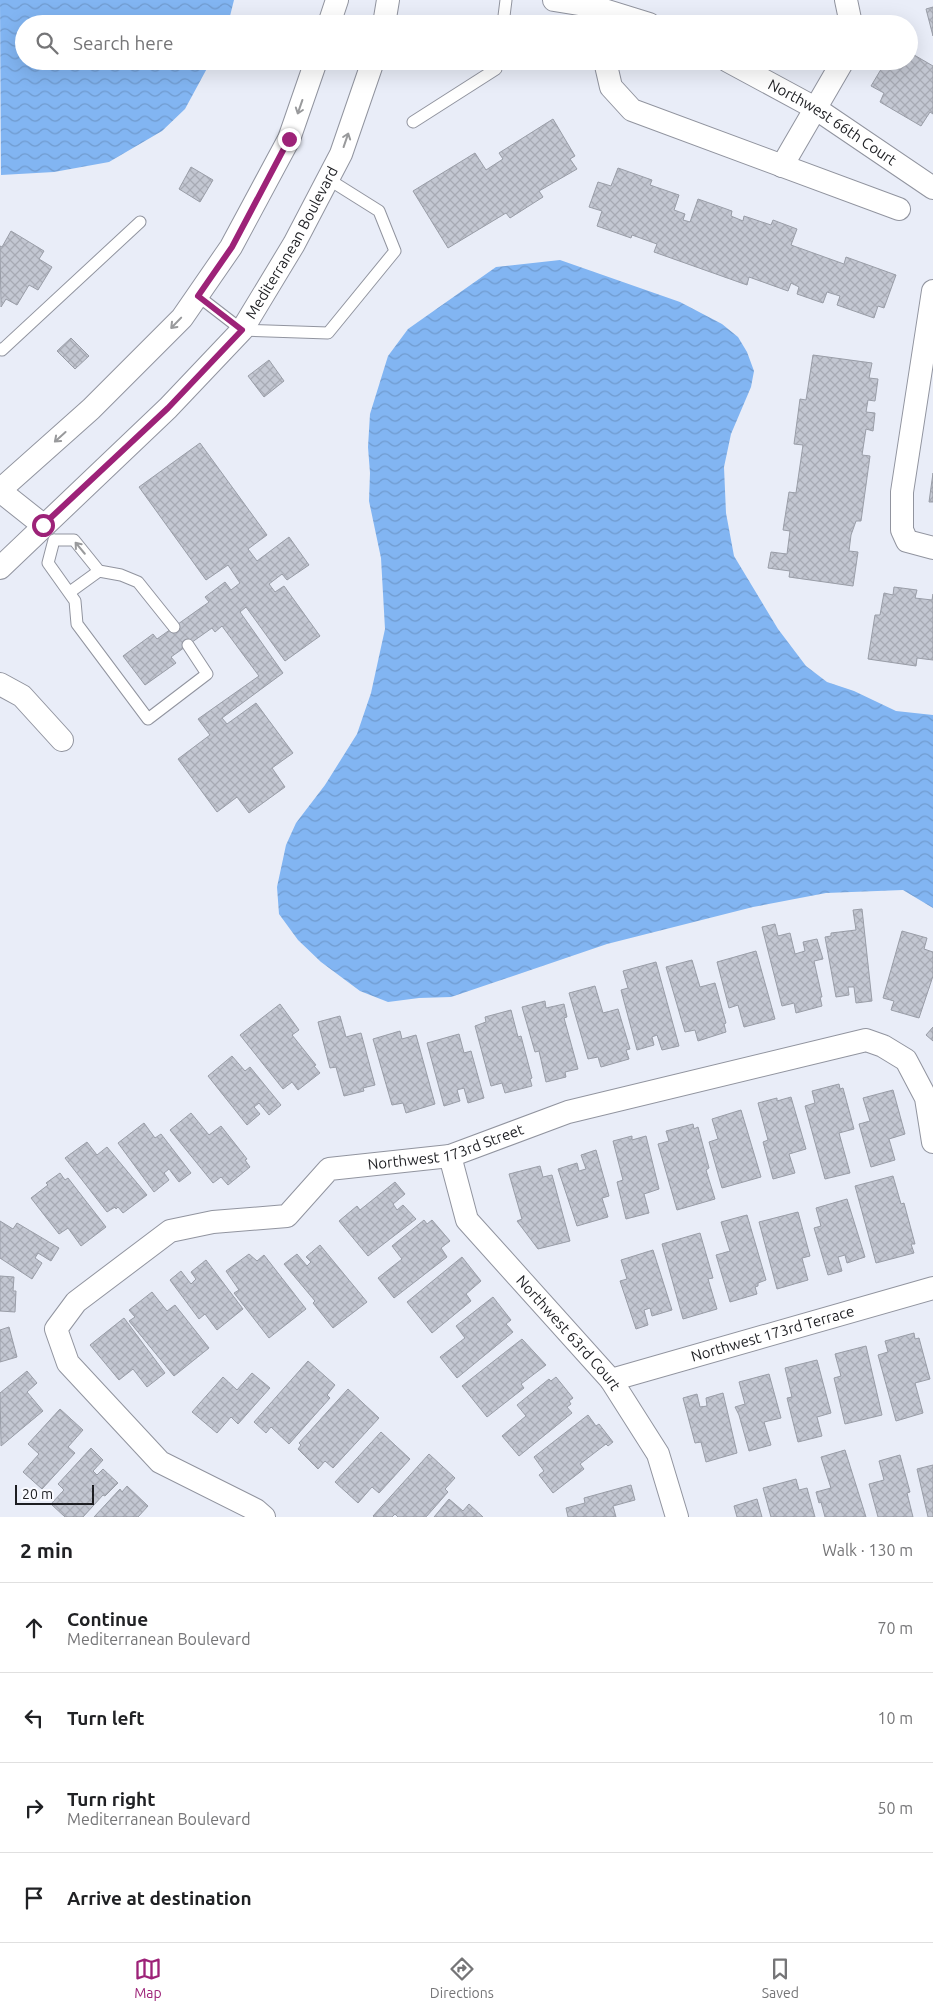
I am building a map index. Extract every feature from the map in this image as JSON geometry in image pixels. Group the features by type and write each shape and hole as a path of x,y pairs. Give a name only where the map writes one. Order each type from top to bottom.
{"street":[{"path":"332,15 337,0"},
{"path":"386,15 388,0"},
{"path":"554,0 613,15"},
{"path":"846,0 849,15"},
{"path":"49,533 0,490 91,409 182,318 232,247 289,139 313,70"},
{"name":"Mediterranean Boulevard","path":"0,568 49,533 242,330 294,244 341,154 370,70"},
{"path":"607,70 611,87 632,110 899,209"},
{"name":"Northwest 66th Court","path":"745,70 815,108 933,188"},
{"path":"782,166 838,70"},
{"path":"933,290 902,492 902,530 907,541 933,548"},
{"path":"0,684 22,696 62,740"},
{"name":"Northwest 173rd Street","path":"264,1517 256,1510 160,1462 68,1363 56,1329 76,1302 170,1231 213,1222 287,1216 329,1169 450,1156 568,1112 866,1040 883,1046 906,1060 926,1098 933,1142"},
{"name":"Northwest 63rd Court","path":"450,1156 467,1220 611,1380 658,1454 677,1517"},
{"name":"Northwest 173rd Terrace","path":"611,1380 933,1288"}],"lane":[{"path":"504,15 506,0"},
{"path":"413,122 494,70"},
{"path":"198,296 242,330 328,333 395,251 379,211 328,179"},
{"path":"0,350 140,222"},
{"path":"174,627 138,582 121,575 100,571 74,540 49,533 48,563 76,601 77,624 148,719 207,674 188,645"},
{"path":"70,592 100,571"}],"water":[{"path":"0,0 234,0 230,15 15,15 15,70 206,70 185,109 162,131 109,162 54,172 1,175"},
{"path":"560,260 680,302 722,324 738,337 747,352 754,371 751,387 731,434 724,467 726,513 734,556 778,629 806,666 827,682 854,691 896,711 933,715 933,908 903,890 826,893 753,907 607,944 451,997 419,998 388,1002 360,991 321,962 298,940 279,914 277,887 286,845 296,823 325,785 357,734 371,693 385,629 381,558 369,501 370,473 368,447 370,414 388,356 408,329 496,267"}],"building":[{"path":"933,7 933,36 926,9"},
{"path":"918,57 933,66 933,114 930,112 921,126 880,102 884,93 871,86 881,70 918,70"},
{"path":"553,119 575,156 570,159 577,169 539,191 543,197 510,218 506,213 448,248 413,191 475,153 486,170 503,159 499,153"},
{"path":"191,167 213,180 200,202 179,189"},
{"path":"618,168 652,180 650,185 679,195 674,210 685,214 683,220 690,222 698,199 732,211 731,216 743,221 744,216 771,225 773,220 797,229 791,245 844,264 846,257 896,275 884,308 878,306 874,318 837,305 840,296 827,292 823,303 797,294 799,287 791,283 788,291 749,277 747,285 654,252 657,244 632,235 631,238 597,226 602,211 589,207 598,182 611,186"},
{"path":"11,231 44,251 39,259 52,267 38,290 29,285 17,305 6,299 1,307 0,246 2,247"},
{"path":"71,338 89,356 75,369 57,351"},
{"path":"813,355 872,363 869,378 878,379 875,401 868,400 866,412 875,413 873,431 866,429 862,455 870,456 861,521 856,521 851,535 849,551 858,552 853,586 789,577 790,571 768,568 771,552 787,554 790,531 783,530 789,492 796,493 803,445 794,444 800,399 806,400"},
{"path":"269,360 284,381 264,397 248,376"},
{"path":"200,443 267,535 248,549 257,561 289,537 309,565 287,580 282,574 269,584 275,592 284,586 320,636 285,661 246,607 240,612 283,673 222,718 227,724 256,703 293,753 272,768 285,787 249,813 237,797 217,812 178,759 210,735 198,719 259,676 222,626 215,632 212,628 171,657 176,663 145,685 123,656 153,634 157,639 209,602 205,597 225,582 231,590 240,583 228,565 206,580 139,487"},
{"path":"933,473 933,502 929,502"},
{"path":"894,587 917,590 915,598 932,600 933,594 933,660 917,658 916,666 868,659 875,615 880,615 884,593 893,595"},
{"path":"862,909 872,1001 856,1003 854,987 848,987 849,995 836,997 825,937 831,936 831,933 856,930 853,910"},
{"path":"775,924 778,936 790,933 795,954 805,951 803,942 817,939 823,959 814,961 822,997 820,997 822,1006 796,1013 794,1003 782,1006 762,927"},
{"path":"902,931 927,938 924,949 933,952 933,976 919,1018 891,1010 894,1001 883,998"},
{"path":"756,951 775,1019 744,1027 738,1005 729,1008 717,962"},
{"path":"692,960 700,987 715,983 726,1023 724,1024 726,1032 698,1041 695,1030 685,1032 666,967"},
{"path":"656,962 679,1046 662,1050 657,1035 652,1037 654,1045 637,1050 621,990 628,988 623,971"},
{"path":"595,986 603,1013 618,1009 630,1049 626,1050 629,1059 601,1067 598,1057 588,1059 569,993"},
{"path":"545,1001 546,1008 564,1004 567,1017 564,1018 578,1069 565,1072 566,1077 546,1082 539,1051 535,1052 522,1007"},
{"path":"280,1004 299,1030 292,1035 316,1065 314,1066 320,1073 298,1090 292,1082 283,1089 240,1035"},
{"path":"511,1010 518,1037 521,1036 532,1078 530,1079 532,1086 505,1093 502,1083 491,1086 475,1026 486,1022 485,1017"},
{"path":"340,1016 346,1037 361,1033 375,1085 363,1088 364,1091 344,1096 336,1067 330,1068 318,1022"},
{"path":"933,1027 933,1041 926,1035"},
{"path":"400,1031 402,1039 416,1035 435,1104 406,1113 403,1103 392,1105 373,1039"},
{"path":"459,1034 464,1053 471,1051 484,1098 468,1103 464,1088 457,1090 460,1101 444,1106 427,1043"},
{"path":"232,1056 245,1071 250,1067 281,1105 269,1115 259,1103 254,1107 260,1114 247,1125 208,1076"},
{"path":"839,1084 840,1089 843,1088 854,1129 839,1133 850,1173 825,1179 805,1106 815,1103 812,1091"},
{"path":"893,1090 905,1134 889,1139 895,1160 871,1167 859,1124 870,1121 863,1098"},
{"path":"791,1097 806,1149 789,1154 795,1173 773,1179 763,1142 768,1140 758,1103 777,1098 777,1101"},
{"path":"741,1110 761,1177 722,1188 709,1142 718,1139 712,1119"},
{"path":"191,1113 209,1135 221,1126 247,1159 245,1160 250,1167 228,1185 221,1177 213,1183 170,1130"},
{"path":"144,1123 155,1138 161,1134 191,1173 179,1182 169,1169 164,1173 169,1180 154,1192 118,1143"},
{"path":"693,1124 694,1129 698,1127 709,1168 706,1170 715,1199 677,1210 658,1144 669,1141 666,1131"},
{"path":"632,1136 632,1140 646,1136 659,1189 644,1194 649,1213 626,1219 617,1182 623,1180 613,1141"},
{"path":"87,1142 97,1155 107,1147 147,1195 123,1213 118,1207 107,1212 65,1158"},
{"path":"596,1150 609,1196 602,1198 608,1217 577,1226 558,1169 577,1163 579,1171 586,1169 581,1155"},
{"path":"540,1166 543,1177 552,1175 570,1241 538,1249 517,1221 522,1219 509,1174"},
{"path":"60,1173 65,1180 68,1178 106,1227 81,1246 68,1228 59,1234 31,1198 48,1185 46,1183"},
{"path":"893,1176 901,1204 904,1203 915,1244 911,1244 914,1253 876,1263 855,1186"},
{"path":"395,1182 405,1194 393,1204 397,1210 403,1205 416,1219 368,1256 339,1221 357,1206 360,1210"},
{"path":"847,1199 865,1257 847,1263 845,1255 838,1257 842,1271 828,1275 814,1228 821,1226 816,1208"},
{"path":"798,1212 810,1256 802,1258 808,1280 777,1289 759,1222"},
{"path":"747,1215 766,1280 758,1283 758,1286 755,1287 757,1294 730,1302 716,1255 730,1251 721,1222"},
{"path":"424,1220 427,1224 432,1220 450,1241 441,1248 447,1257 394,1298 378,1278 402,1259 392,1246"},
{"path":"0,1221 13,1229 17,1223 59,1248 51,1261 38,1253 35,1258 42,1263 32,1279 0,1258"},
{"path":"700,1233 713,1278 708,1279 717,1309 683,1319 662,1244"},
{"path":"320,1245 367,1302 333,1328 313,1303 315,1301 284,1264 297,1254 307,1266 311,1262 306,1257"},
{"path":"653,1250 672,1310 652,1316 650,1308 644,1310 648,1325 636,1329 620,1281 627,1279 621,1260"},
{"path":"249,1254 257,1261 264,1255 306,1309 269,1338 234,1293 239,1290 226,1271"},
{"path":"462,1257 481,1281 466,1294 471,1301 432,1333 407,1302"},
{"path":"206,1260 243,1309 217,1330 205,1314 199,1319 170,1280 181,1271 191,1284 196,1279 191,1272"},
{"path":"0,1276 14,1277 13,1291 16,1291 15,1312 0,1311"},
{"path":"152,1292 167,1311 175,1305 209,1348 174,1376 129,1321 135,1317 129,1310"},
{"path":"493,1297 511,1320 506,1324 513,1332 457,1378 440,1357 465,1338 456,1326"},
{"path":"124,1318 165,1373 147,1387 133,1369 119,1380 90,1345"},
{"path":"9,1327 17,1357 0,1362 0,1330"},
{"path":"914,1333 915,1339 919,1338 930,1379 915,1383 923,1413 896,1421 878,1355 888,1352 885,1341"},
{"path":"522,1339 546,1365 521,1384 524,1388 487,1417 462,1386"},
{"path":"866,1346 882,1415 845,1424 834,1378 841,1376 835,1354"},
{"path":"817,1360 831,1413 817,1417 822,1436 798,1442 787,1398 792,1397 785,1368"},
{"path":"308,1361 335,1385 327,1395 330,1398 289,1444 271,1427 266,1433 254,1422"},
{"path":"27,1371 37,1383 27,1392 43,1411 1,1446 0,1393"},
{"path":"252,1373 270,1388 238,1424 231,1417 217,1433 192,1412 223,1377 237,1390"},
{"path":"769,1374 781,1418 764,1422 771,1445 749,1451 735,1407 745,1404 739,1382"},
{"path":"556,1377 573,1398 569,1401 571,1404 567,1407 572,1413 519,1456 502,1436 526,1416 517,1405 549,1379 551,1381"},
{"path":"348,1389 379,1418 333,1468 325,1461 318,1469 298,1449 301,1445 299,1443"},
{"path":"723,1393 737,1453 706,1462 701,1442 695,1443 683,1398 697,1394 700,1407 707,1406 706,1398"},
{"path":"60,1409 83,1430 68,1447 75,1453 42,1489 23,1472 39,1454 28,1444"},
{"path":"588,1415 596,1426 599,1424 613,1442 608,1446 606,1444 580,1464 584,1469 553,1493 539,1475 544,1471 534,1457"},
{"path":"381,1432 410,1459 379,1493 372,1487 358,1503 335,1482"},
{"path":"91,1448 103,1460 93,1471 97,1475 103,1469 118,1483 105,1496 103,1495 83,1517 65,1517 51,1504 64,1490 58,1484"},
{"path":"845,1450 866,1517 825,1517 821,1502 819,1503 816,1492 831,1488 821,1457"},
{"path":"429,1454 455,1478 445,1489 448,1492 426,1517 398,1517 395,1514 392,1517 374,1517 373,1516"},
{"path":"900,1455 910,1492 907,1493 913,1517 878,1517 869,1484 884,1480 879,1461"},
{"path":"933,1465 933,1517 928,1517 917,1469"},
{"path":"796,1479 799,1490 807,1488 815,1517 771,1517 763,1488"},
{"path":"631,1485 635,1500 613,1506 616,1517 568,1517 566,1508 585,1503 584,1498"},
{"path":"127,1486 148,1506 138,1517 94,1517 120,1489 122,1492"},
{"path":"449,1499 463,1511 469,1504 483,1517 434,1517"},
{"path":"757,1499 762,1517 737,1517 734,1506"}],"route":[{"path":"43,525 168,408 242,330 198,296 232,247 289,139"}]}
